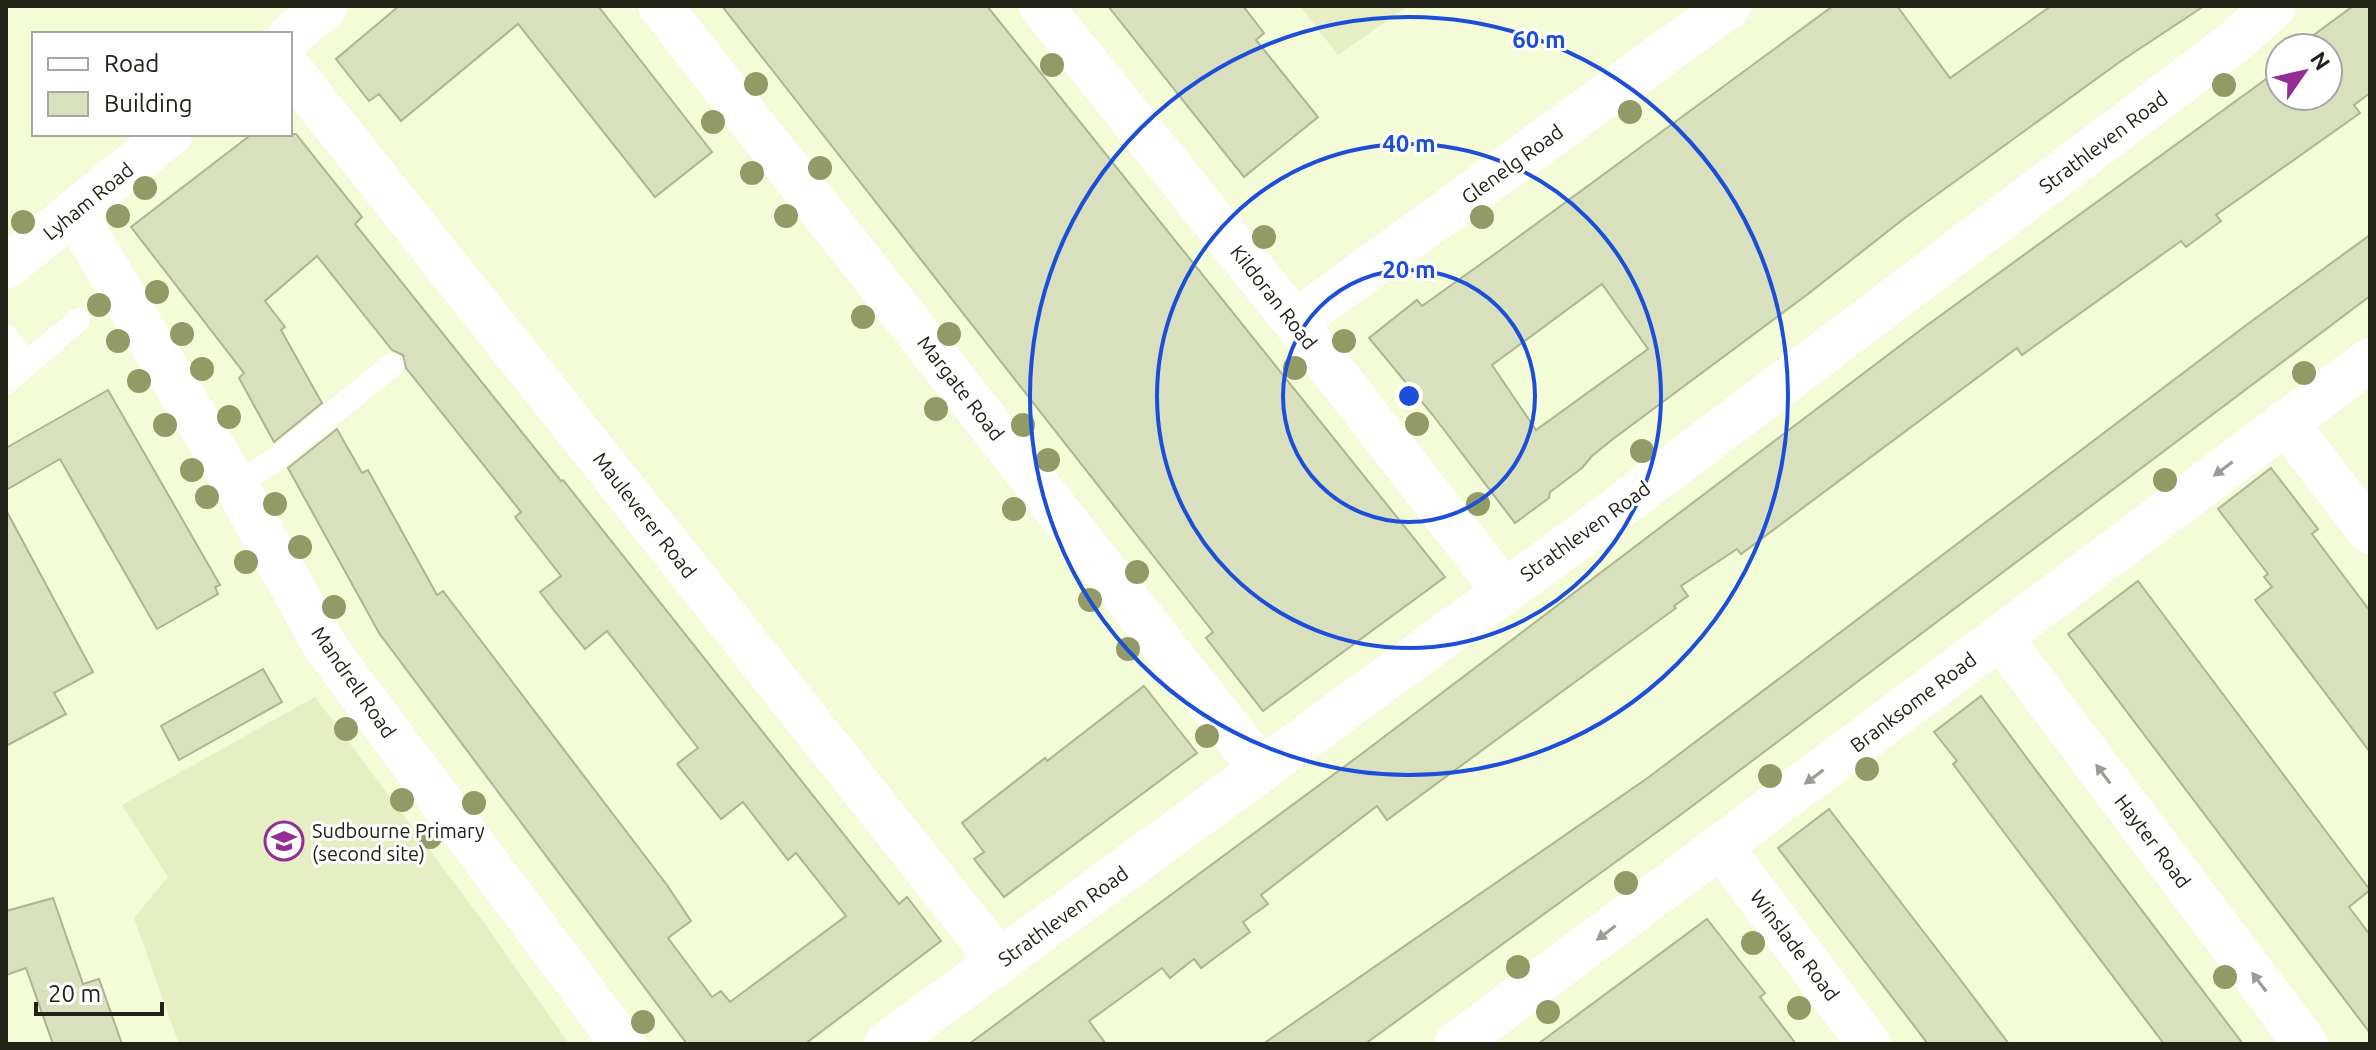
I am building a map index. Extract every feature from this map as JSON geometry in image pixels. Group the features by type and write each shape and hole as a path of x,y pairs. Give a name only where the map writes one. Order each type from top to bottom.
{"street":[{"path":"292,34 326,6"},
{"name":"Margate Road","path":"660,6 1262,770"},
{"name":"Kildoran Road","path":"1041,6 1295,322 1504,591"},
{"name":"Glenelg Road","path":"1295,322 1729,6"},
{"name":"Strathleven Road","path":"886,1044 1585,533 2188,78 2274,6"},
{"name":"Mauleverer Road","path":"292,72 1000,962"},
{"name":"Lyham Road","path":"6,267 168,136"},
{"name":"Mandrell Road","path":"74,212 236,486 326,648 623,1044"},
{"name":"Branksome Road","path":"1456,1044 2370,360"},
{"path":"2285,422 2370,532"},
{"name":"Hayter Road","path":"2000,637 2306,1044"},
{"name":"Winslade Road","path":"1721,847 1869,1044"}],"lane":[{"path":"6,382 78,320"},
{"path":"6,336 26,365"},
{"path":"236,486 276,459 392,365"}],"shaded area":[{"path":"1300,6 1408,6 1338,55"},
{"name":"Sudbourne Primary (second site)","path":"315,697 482,920 569,1044 179,1044 134,918 168,877 122,805"}],"building":[{"path":"399,6 598,6 712,152 655,197 518,24 401,121 379,94 369,101 336,59"},
{"path":"722,6 987,6 1445,577 1263,711 1206,638 1213,632"},
{"path":"1108,6 1243,6 1264,33 1256,40 1318,117 1244,177"},
{"path":"1833,6 1897,6 1950,78 2051,6 2204,6 2121,61 1906,217 1613,439 1550,492 1549,498 1515,523 1369,338 1417,300 1422,306","holes":["1602,284 1648,349 1536,430 1492,365"]},
{"path":"2353,6 2370,6 2370,93 2354,105 2360,113 2216,215 2221,221 2186,247 2181,241 2022,355 2017,348 1741,554 1737,549 1681,586 1688,596 1674,606 1676,608 1387,820 1377,806 1261,895 1268,904 1243,922 1250,932 1201,968 1194,959 1170,978 1162,968 1089,1021 1106,1044 969,1044 1360,755 1926,326 2264,81 2264,112 2344,112 2344,32 2318,32"},
{"path":"296,134 362,217 355,224 563,480 899,904 907,897 941,941 805,1044 687,1044 379,633 288,468 337,429 362,473 368,470 437,595 443,591 667,885 691,921 668,938 712,997 721,991 730,1002 846,916 796,853 788,860 743,802 721,819 677,764 698,748 607,631 585,649 556,613 540,592 561,576 515,517 521,512 406,368 403,355 392,350 317,256 265,301 285,327 281,330 322,403 274,442 239,378 244,373 131,227 249,136"},
{"path":"2370,235 2370,296 1679,816 1365,1044 1263,1044 1649,777"},
{"path":"108,390 220,585 215,587 218,594 157,629 60,459 6,490 6,448"},
{"path":"2271,468 2318,529 2312,534 2370,611 2370,752 2255,600 2272,587 2264,577 2268,574 2218,509"},
{"path":"6,510 93,672 54,693 66,714 6,746"},
{"path":"2138,581 2370,890 2349,907 2370,935 2370,1033 2068,634"},
{"path":"263,669 282,702 179,760 161,726"},
{"path":"1144,686 1197,753 1004,897 974,859 984,852 962,823"},
{"path":"1981,696 2243,1044 2164,1044 2012,843 1953,764 1957,761 1934,732"},
{"path":"1829,809 2009,1044 1928,1044 1846,937 1778,848"},
{"path":"53,898 83,984 99,979 122,1044 53,1044 26,968 6,975 6,911"},
{"path":"1707,919 1765,993 1760,997 1796,1044 1538,1044"}],"place":[{"name":"Sudbourne Primary (second site)","path":"284,841"}]}
